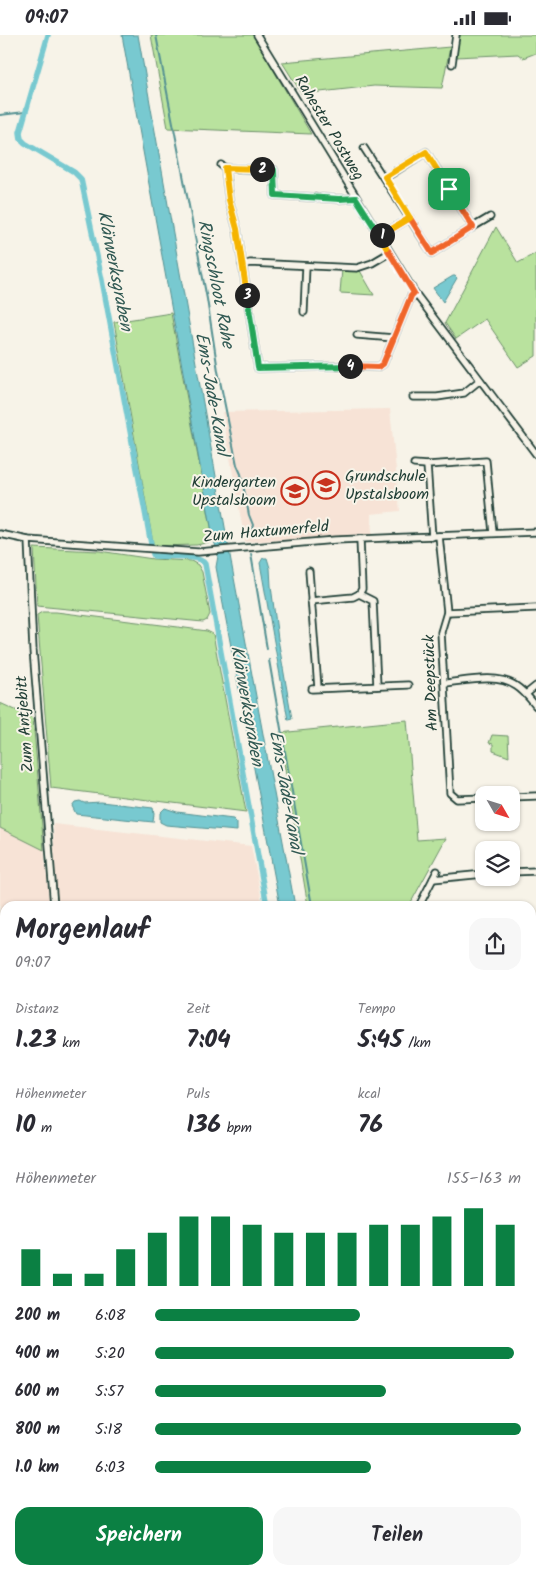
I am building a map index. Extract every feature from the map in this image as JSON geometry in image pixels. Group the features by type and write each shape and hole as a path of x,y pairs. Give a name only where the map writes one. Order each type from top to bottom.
{"street":[{"name":"Rahester Postweg","path":"257,35 414,293 533,447 536,454"},
{"path":"452,63 456,35"},
{"path":"364,148 385,177 432,253 490,217"},
{"path":"385,177 426,152 473,227"},
{"path":"356,198 339,199 275,195 274,170 223,166 229,200 237,229 258,368 378,367 383,364 411,296 414,293"},
{"path":"380,236 410,218"},
{"path":"242,265 250,263 358,268 372,263 389,253"},
{"path":"304,312 306,266"},
{"path":"357,335 394,338"},
{"path":"413,397 437,397 464,393 480,380"},
{"path":"414,464 427,465 486,461 493,533"},
{"path":"427,465 432,537"},
{"name":"Zum Haxtumerfeld","path":"0,533 28,539 198,552 212,549 360,539 536,532"},
{"name":"Am Deepstück","path":"439,536 447,612 441,632 450,793 457,799 475,798"},
{"name":"Zum Antjebitt","path":"28,539 33,651 54,901"},
{"path":"311,601 353,597 359,594 362,589 360,539"},
{"path":"309,571 315,689 408,685"},
{"path":"359,594 373,601 377,686"},
{"path":"447,612 536,608"},
{"path":"445,683 490,679 502,680 515,685 536,706"},
{"path":"526,694 536,686"},
{"path":"520,797 536,796"},
{"path":"422,901 437,871"},
{"path":"520,872 536,871"},
{"path":"433,879 475,875"}],"shaded area":[{"path":"390,409 400,511 371,514 372,535 245,542 222,412"},
{"path":"53,824 251,846 262,901 57,901"},
{"path":"0,828 44,850 49,901 0,901"}],"green space":[{"path":"151,35 253,35 311,134 168,128"},
{"path":"460,35 536,35 536,53 523,58 518,54 456,57"},
{"path":"450,47 442,88 374,86 302,94 282,62"},
{"path":"496,227 518,263 536,253 536,356 518,367 485,319 456,339 445,323"},
{"path":"342,269 359,269 374,295 340,293"},
{"path":"171,313 212,532 209,542 197,545 155,546 114,322"},
{"path":"34,548 99,551 153,559 191,561 198,565 202,572 210,614 207,620 203,622 37,606"},
{"path":"42,612 56,612 178,627 207,631 213,634 246,812 51,788 37,615"},
{"path":"0,703 33,718 44,850 0,828"},
{"path":"407,720 417,840 446,838 412,901 307,901 279,733"},
{"path":"492,735 508,736 509,757 493,751 493,744 489,743"}],"water":[{"path":"122,35 138,35 234,578 294,901 279,901 216,567 218,556 212,532"},
{"path":"453,276 457,278 443,302 433,288"},
{"path":"263,558 267,558 270,568 278,639 292,719 288,720 260,563"},
{"path":"80,801 84,803 101,802 153,808 153,822 76,814 72,806 75,802"},
{"path":"165,808 177,812 233,819 237,823 237,831 166,825 160,822 160,813"}],"waterway":[{"name":"Klärwerksgraben","path":"48,35 20,132 21,139 74,172 81,179 102,280 151,544"},
{"name":"Ringschloot Rahe","path":"156,35 207,299 218,371 237,465 241,474 249,515 253,525 250,536"},
{"path":"0,115 25,112"},
{"name":"Klärwerksgraben","path":"153,554 154,556 189,557 202,561 205,564 266,901"},
{"path":"251,554 267,649"},
{"name":"Ems-Jade-Kanal","path":"269,660 311,901"}],"place":[{"name":"Grundschule Upstalsboom","path":"326,485"},
{"name":"Kindergarten Upstalsboom","path":"295,491"}],"route":[{"path":"449,189 426,152 385,177 410,218 380,236 414,293 411,296 383,364 378,367 258,368 237,229 229,200 225,168 274,170 275,195 339,199 356,198 380,236 410,218 432,253 473,227 449,189"}]}
